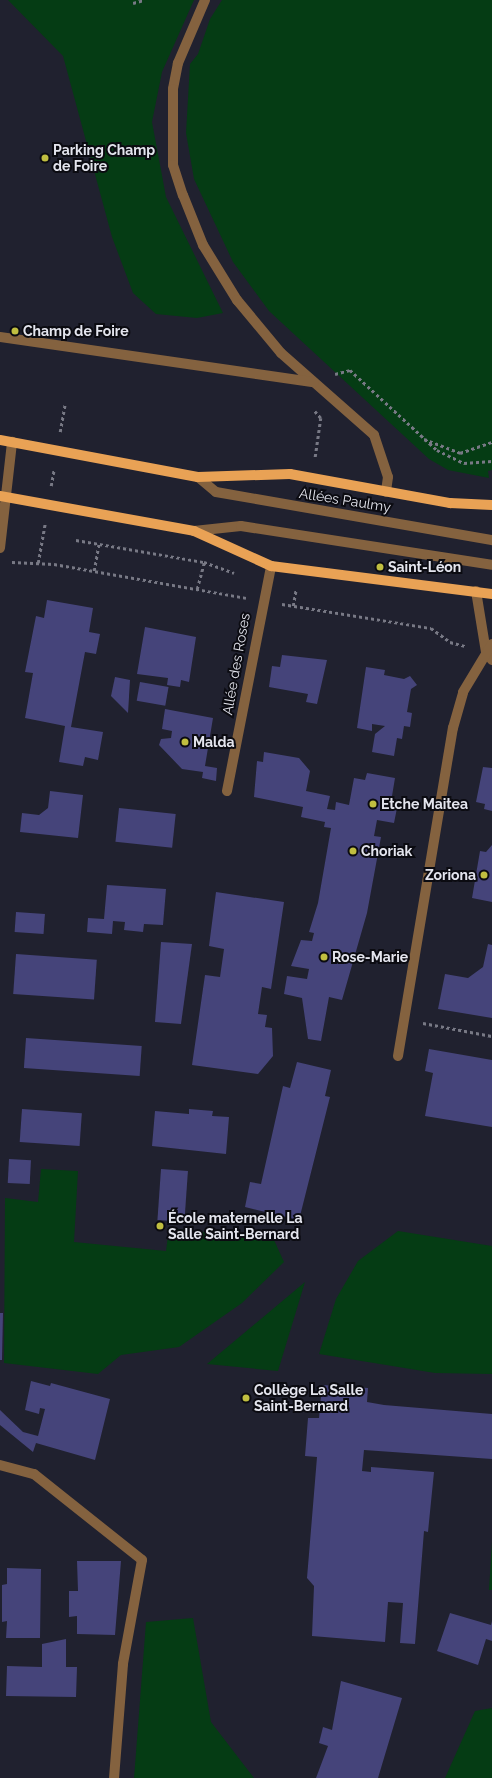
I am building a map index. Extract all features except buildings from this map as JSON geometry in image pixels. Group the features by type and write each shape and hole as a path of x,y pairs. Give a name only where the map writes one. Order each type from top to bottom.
{"main road":[{"name":"Allées Paulmy","path":"0,440 198,477 290,474 450,503 492,505"},
{"path":"2,496 48,506 194,531 271,566 492,594"}],"street":[{"path":"205,0 178,63 171,120 174,165 203,245 237,300 281,353 374,435 388,477 386,492"},
{"path":"0,337 314,382"},
{"path":"0,548 2,496 12,442"},
{"name":"Allées Paulmy","path":"198,477 216,492 492,540"},
{"path":"194,531 241,526 492,565"},
{"name":"Allée des Roses","path":"226,791 271,566"},
{"path":"398,1056 453,728 463,692 491,652 476,591"},
{"path":"0,1465 34,1474 142,1560 123,1664 114,1778"}],"path":[{"path":"133,3 144,0"},
{"path":"314,382 350,370 422,438 437,450 464,463 492,461"},
{"path":"38,563 65,404"},
{"path":"422,438 460,453 492,442"},
{"path":"76,540 204,562 234,573"},
{"path":"94,571 99,544"},
{"path":"197,589 204,562"},
{"path":"405,1020 492,1036"}],"green space":[{"path":"8,0 194,0 162,72 152,122 166,197 223,313 197,318 156,314 133,293 112,237 63,56"},
{"path":"222,0 492,0 492,470 488,471 489,478 448,470 429,459 269,311 233,262 194,179 186,133 190,64 198,54 210,19"},
{"path":"41,1169 78,1171 74,1242 166,1251 169,1228 274,1240 284,1262 242,1303 179,1347 121,1355 98,1374 4,1363 5,1198 38,1202"},
{"path":"398,1231 492,1246 492,1374 435,1373 319,1354 336,1299 358,1261"},
{"path":"305,1282 278,1371 207,1364"},
{"path":"492,1542 492,1590 489,1590"},
{"path":"193,1618 211,1722 254,1778 134,1778 146,1622"},
{"path":"492,1708 492,1778 445,1778 475,1711"}],"place":[{"name":"Parking Champ de Foire","path":"45,158"},
{"name":"Champ de Foire","path":"15,331"},
{"name":"Saint-Léon","path":"380,567"},
{"name":"Malda","path":"185,742"},
{"name":"Etche Maitea","path":"373,804"},
{"name":"Choriak","path":"353,851"},
{"name":"Zoriona","path":"484,875"},
{"name":"Rose-Marie","path":"324,957"},
{"name":"École maternelle La Salle Saint-Bernard","path":"160,1226"},
{"name":"Collège La Salle Saint-Bernard","path":"246,1398"}]}
